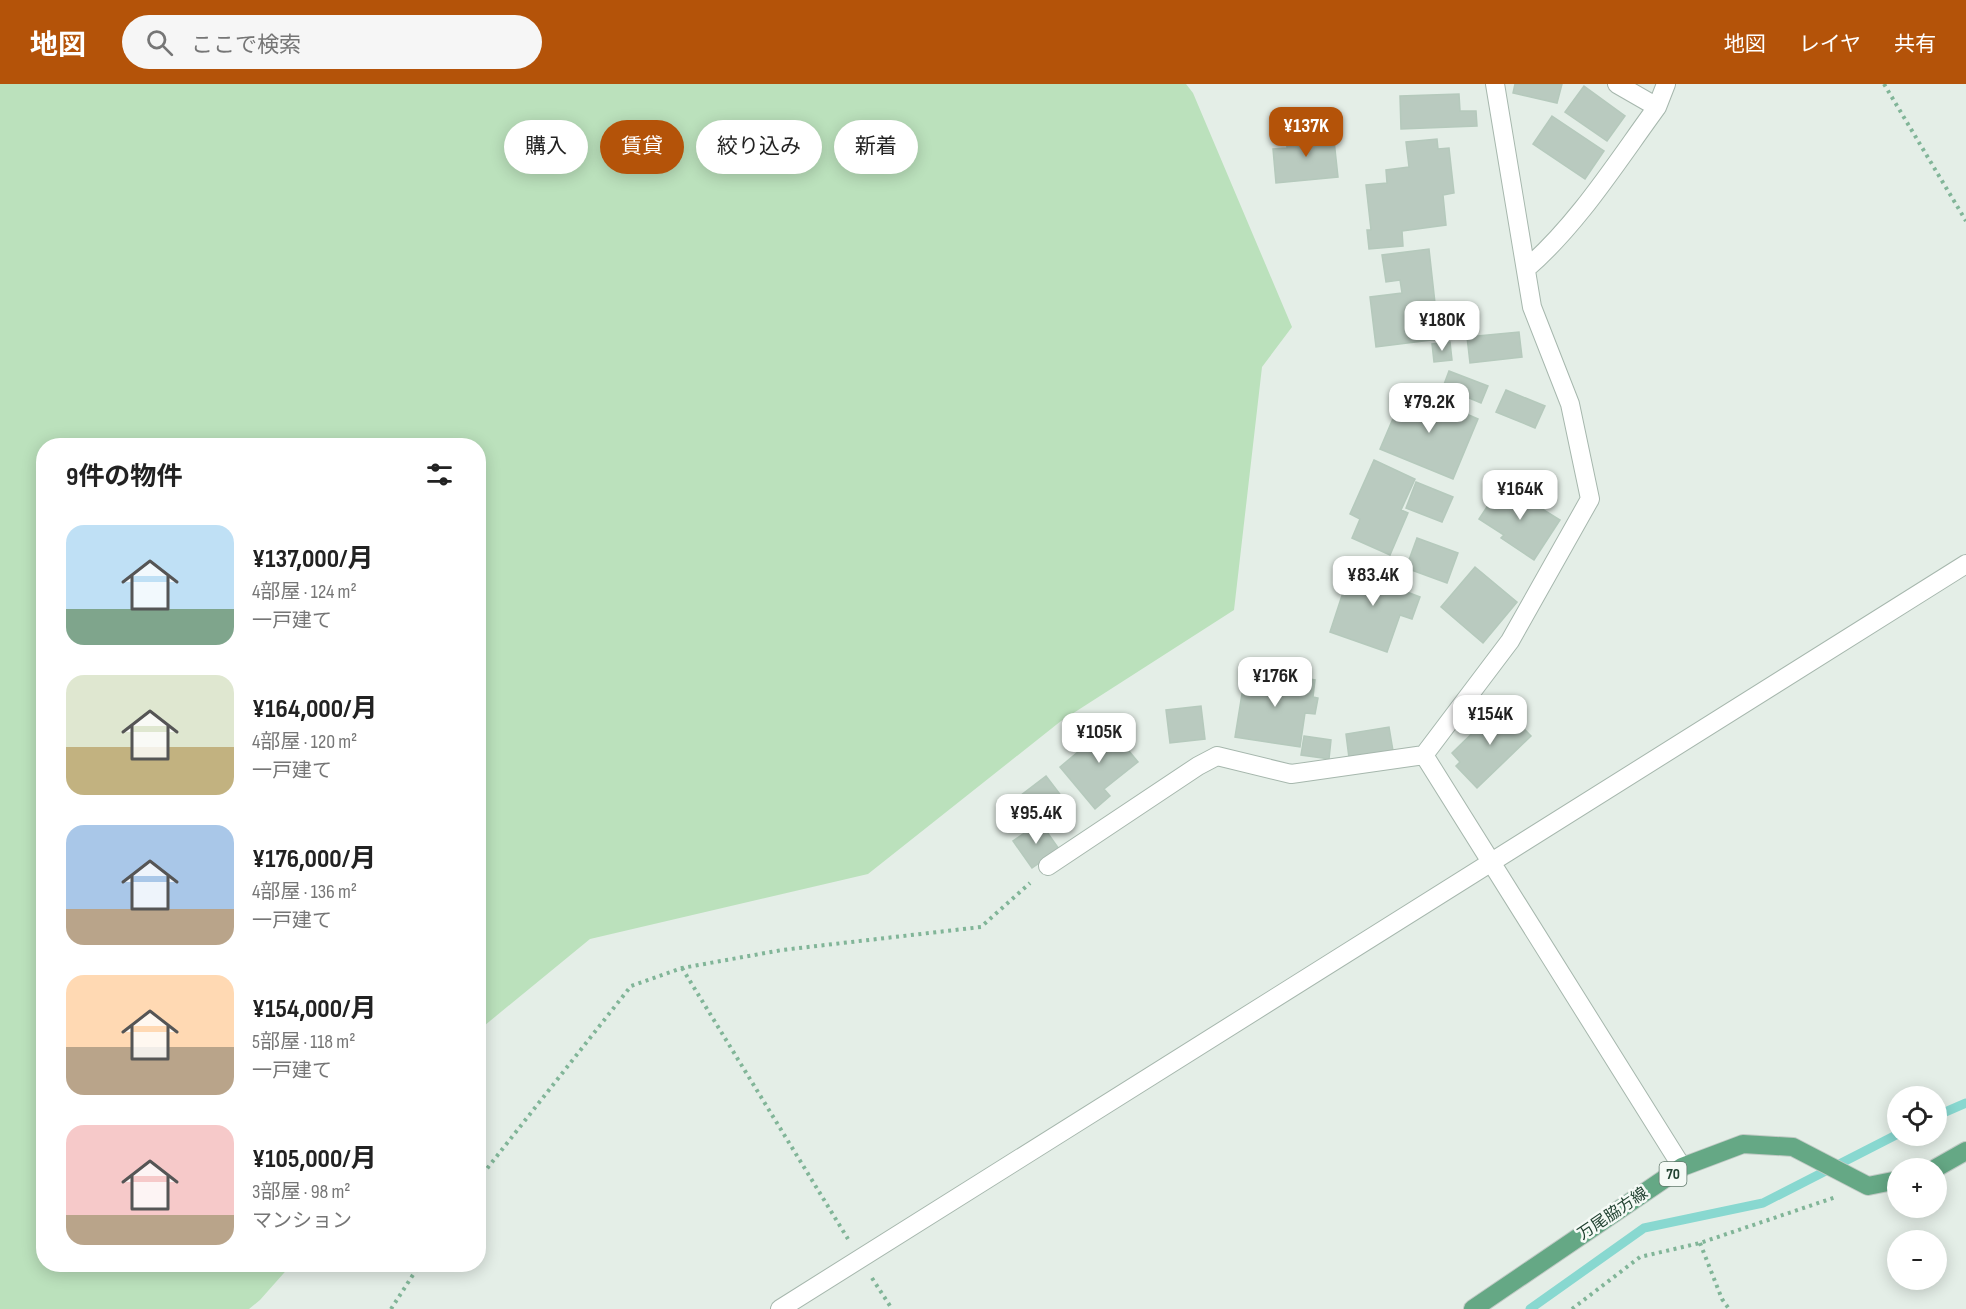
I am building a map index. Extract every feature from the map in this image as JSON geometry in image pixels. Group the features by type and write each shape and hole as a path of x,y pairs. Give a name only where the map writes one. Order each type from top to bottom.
{"main road":[{"name":"万尾脇方線","path":"1473,1309 1682,1167 1743,1144 1793,1146 1868,1186"},
{"path":"1947,1162 1966,1151"},
{"path":"1868,1186 1887,1182"}],"street":[{"path":"1048,866 1198,766 1217,756 1291,774 1424,755 1510,641 1590,499 1570,404 1532,307 1495,84"},
{"path":"1617,84 1657,108"},
{"path":"1526,269 1544,254 1592,196 1657,108 1666,84"},
{"path":"780,1309 1966,564"},
{"path":"1424,755 1682,1167"}],"path":[{"path":"1884,84 1966,221"},
{"path":"486,1170 631,987 681,968 782,950 981,927 1048,866"},
{"path":"681,968 892,1309"},
{"path":"1572,1309 1640,1257 1700,1243 1868,1186"},
{"path":"1700,1243 1722,1299 1729,1309"},
{"path":"391,1309 415,1272"}],"green space":[{"path":"0,84 1186,84 1193,93 1292,327 1262,367 1234,610 1061,721 868,874 590,939 486,1024 486,438 36,438 36,1272 285,1272 249,1309 0,1309"}],"building":[{"path":"1515,84 1562,84 1557,103 1513,93"},
{"path":"1584,86 1625,116 1607,141 1565,112"},
{"path":"1459,94 1460,111 1476,111 1477,126 1401,129 1400,96"},
{"path":"1552,116 1604,151 1585,179 1533,144"},
{"path":"1333,131 1338,177 1276,183 1273,149 1287,148 1286,135"},
{"path":"1437,139 1438,149 1449,148 1454,193 1443,195 1446,225 1402,231 1403,246 1369,249 1367,230 1371,230 1366,185 1387,183 1386,170 1409,167 1406,142"},
{"path":"1429,249 1439,339 1376,347 1370,297 1402,293 1400,280 1386,282 1382,255"},
{"path":"1519,332 1522,357 1470,363 1467,337"},
{"path":"1450,342 1452,360 1434,362 1432,344"},
{"path":"1449,371 1488,386 1481,403 1443,387"},
{"path":"1406,388 1478,419 1453,479 1380,449"},
{"path":"1506,390 1545,406 1535,428 1496,412"},
{"path":"1374,460 1415,479 1401,510 1408,513 1390,555 1352,538 1360,519 1350,514"},
{"path":"1416,482 1453,497 1442,522 1406,508"},
{"path":"1502,484 1560,520 1534,560 1501,538 1504,535 1479,519"},
{"path":"1417,538 1458,553 1447,583 1406,568"},
{"path":"1353,562 1411,581 1407,592 1420,597 1412,619 1400,615 1387,652 1330,632"},
{"path":"1475,567 1517,602 1483,643 1441,607"},
{"path":"1246,669 1315,680 1313,697 1318,698 1315,714 1305,713 1300,747 1235,737"},
{"path":"1501,705 1531,736 1477,788 1456,766 1460,762 1452,753"},
{"path":"1201,706 1205,739 1170,743 1166,710"},
{"path":"1104,721 1138,762 1104,789 1110,796 1095,809 1060,767 1091,741 1086,736"},
{"path":"1389,727 1393,751 1349,758 1346,734"},
{"path":"1304,736 1331,740 1329,759 1301,755"},
{"path":"1046,776 1066,802 1043,820 1040,816 1029,825 1012,802"},
{"path":"1040,822 1059,849 1032,868 1013,841"}],"waterway":[{"path":"1947,1111 1966,1103"},
{"path":"1530,1309 1644,1228 1763,1203 1887,1140"}]}
